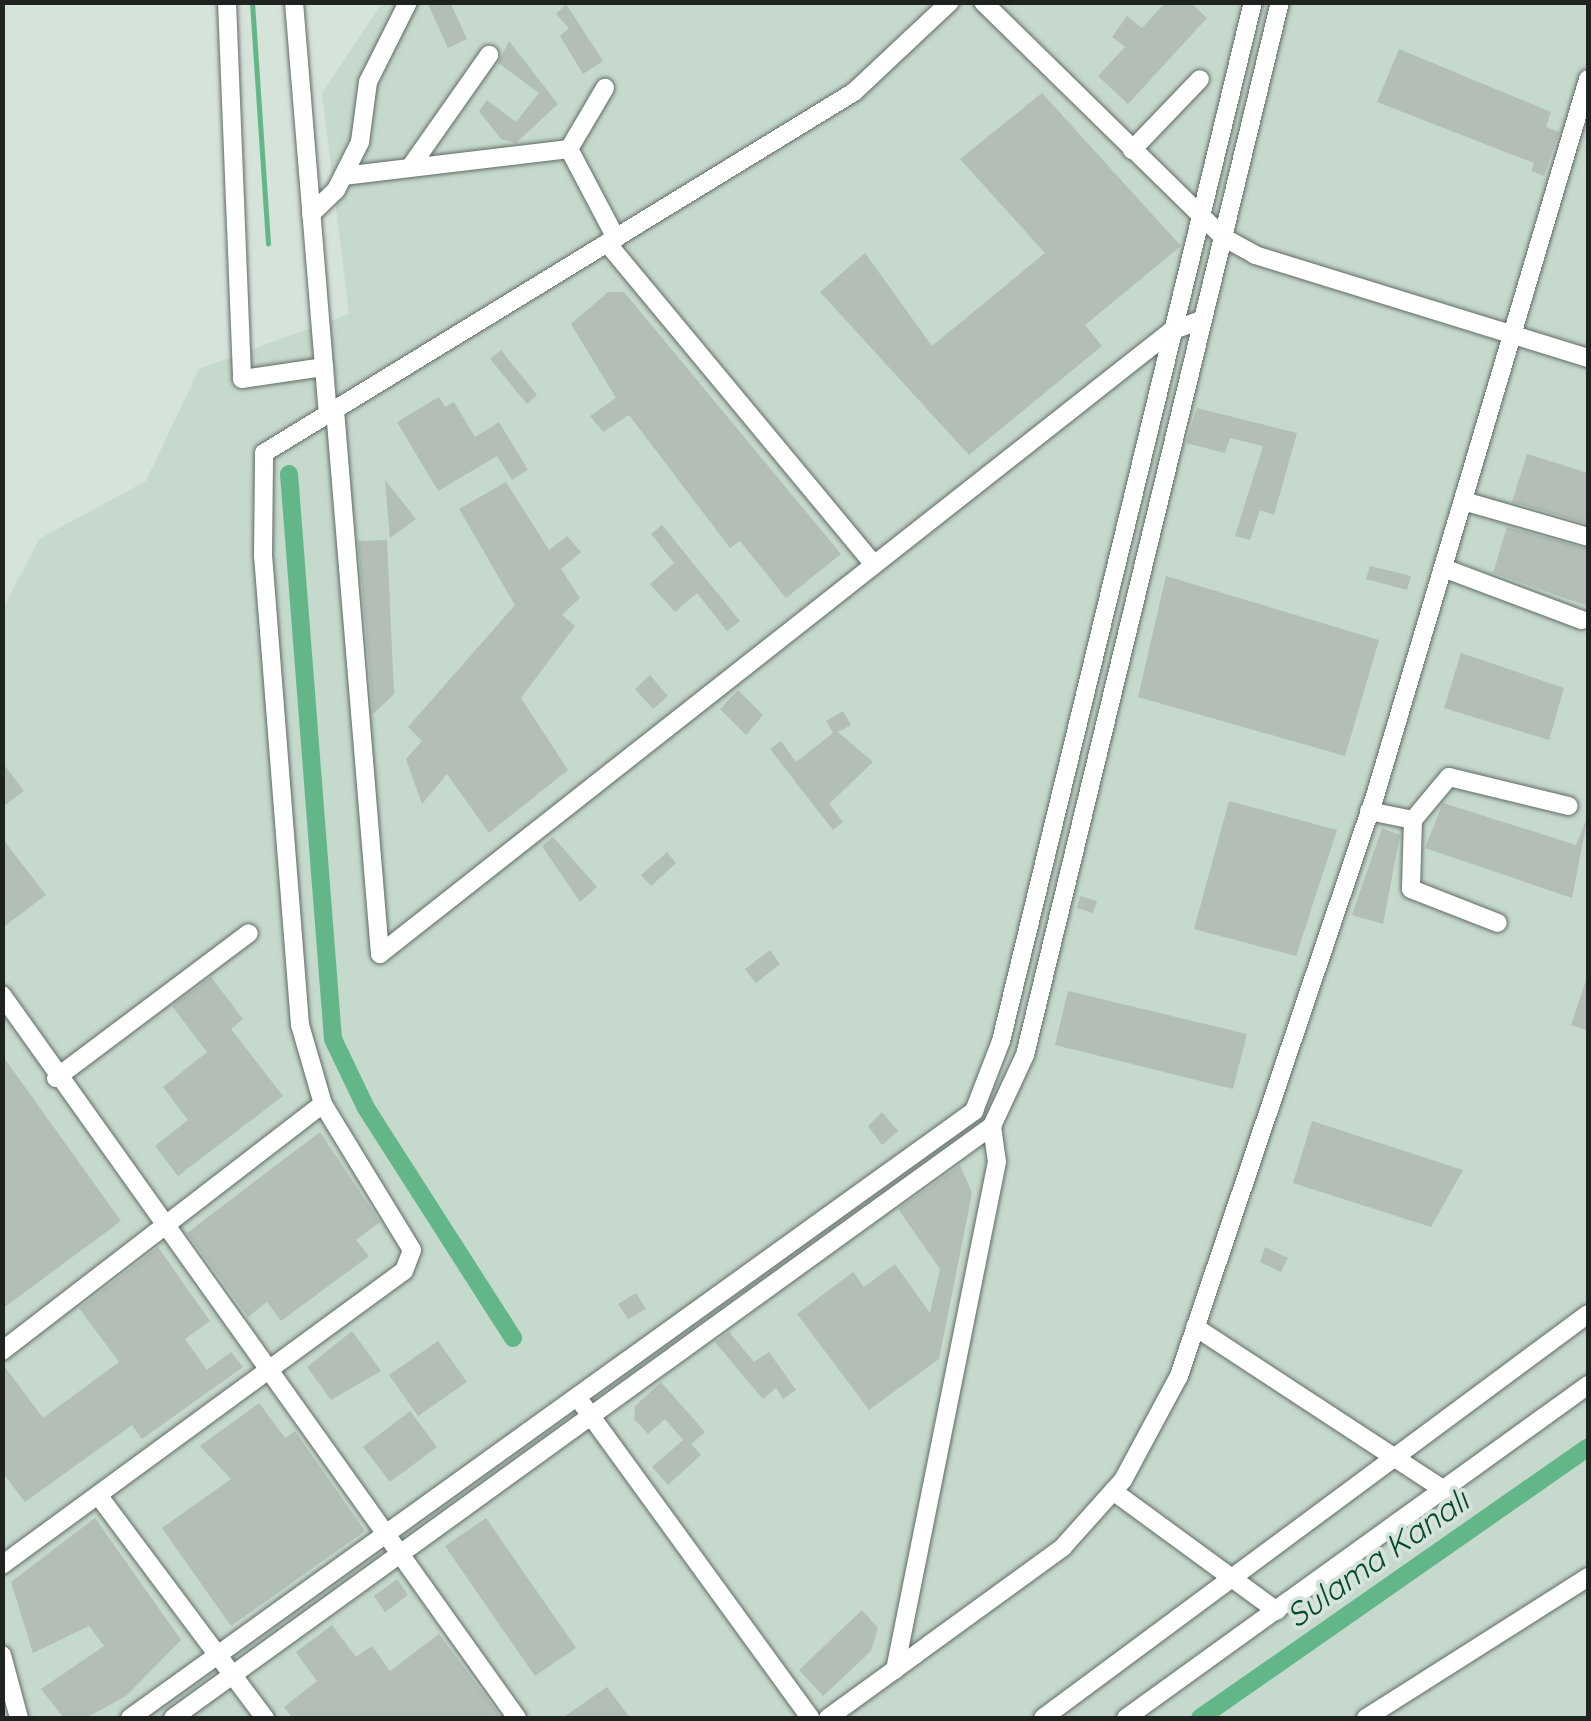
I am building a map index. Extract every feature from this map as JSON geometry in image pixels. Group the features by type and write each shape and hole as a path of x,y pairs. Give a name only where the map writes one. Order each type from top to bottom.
{"street":[{"path":"227,2 242,379 324,367"},
{"path":"294,2 380,954 1172,331 1202,320"},
{"path":"311,214 343,176 388,28 408,2"},
{"path":"2,1565 404,1271 412,1250 323,1104 300,1026 263,556 264,453 854,92 950,2"},
{"path":"983,2 1222,236 1254,255 1588,358"},
{"path":"130,1718 386,1536 573,1393 974,1111 1002,1041 1253,2"},
{"path":"173,1718 400,1556 589,1413 992,1126 1025,1055 1280,2"},
{"path":"410,166 490,55"},
{"path":"1132,150 1200,79"},
{"path":"828,1718 1063,1548 1113,1491 1179,1376 1446,569 1588,79"},
{"path":"569,150 605,88"},
{"path":"343,176 569,150"},
{"path":"569,150 612,241 874,565"},
{"path":"1467,502 1588,537"},
{"path":"1446,569 1582,620"},
{"path":"1498,923 1410,889 1414,820 1449,777 1569,806"},
{"path":"1369,810 1414,820"},
{"path":"56,1078 249,933"},
{"path":"2,995 265,1374 516,1718"},
{"path":"2,1351 323,1104"},
{"path":"894,1670 996,1162 992,1126"},
{"path":"1043,1718 1588,1314"},
{"path":"1196,1327 1444,1490"},
{"path":"1126,1718 1588,1385"},
{"path":"573,1393 810,1718"},
{"path":"1113,1491 1276,1611"},
{"path":"98,1495 265,1718"},
{"path":"1366,1718 1588,1577"},
{"path":"2,1655 19,1718"}],"shaded area":[{"path":"382,3 1588,3 1588,1718 3,1718 2,611 39,539 146,481 199,369 349,314 322,93"}],"building":[{"path":"427,2 450,2 467,39 448,48"},
{"path":"1166,2 1190,2 1207,18 1128,104 1098,76 1125,47 1112,37 1127,16 1142,28"},
{"path":"566,4 603,61 583,74 560,36 569,28 556,14"},
{"path":"509,41 558,104 516,143 501,139 479,111 487,100 516,122 539,93 498,63"},
{"path":"1399,49 1551,112 1546,127 1559,132 1544,176 1531,171 1534,163 1377,102"},
{"path":"1042,93 1181,246 1085,325 1102,346 969,455 820,292 865,253 932,346 1045,253 960,159"},
{"path":"608,292 624,292 841,554 786,598 740,541 730,548 629,415 603,432 590,416 616,398 571,324"},
{"path":"501,350 537,395 527,404 490,359"},
{"path":"439,397 445,407 454,402 475,437 499,422 528,470 512,480 497,456 438,491 397,422"},
{"path":"1197,408 1297,433 1274,515 1260,510 1250,540 1235,536 1263,446 1230,438 1225,453 1186,443"},
{"path":"1527,454 1588,473 1588,524 1512,502"},
{"path":"385,480 416,519 390,538"},
{"path":"506,482 549,550 567,536 581,552 561,569 580,598 562,615 575,626 521,698 568,770 489,833 447,774 422,804 406,759 422,741 408,727 515,605 459,509"},
{"path":"662,525 740,621 727,631 697,593 675,612 650,584 674,563 651,534"},
{"path":"1507,527 1588,549 1588,606 1493,573"},
{"path":"387,540 394,694 373,714 358,541"},
{"path":"1370,566 1411,576 1407,590 1366,579"},
{"path":"1166,576 1379,640 1345,756 1138,697"},
{"path":"1461,653 1564,688 1549,740 1444,708"},
{"path":"650,675 668,696 653,709 635,689"},
{"path":"738,690 763,715 746,735 720,709"},
{"path":"843,711 851,725 838,732 873,762 829,804 843,822 833,830 770,749 781,741 796,762 833,733 826,721"},
{"path":"2,762 24,791 2,807"},
{"path":"1229,801 1337,830 1296,956 1194,929"},
{"path":"1443,803 1576,845 1588,816 1572,898 1425,848"},
{"path":"1382,828 1400,835 1383,924 1352,915"},
{"path":"553,837 597,887 580,902 542,846"},
{"path":"2,838 46,895 2,928"},
{"path":"667,852 676,863 651,886 641,875"},
{"path":"1080,896 1097,901 1093,913 1077,908"},
{"path":"770,950 780,964 756,983 745,969"},
{"path":"211,977 243,1019 231,1029 283,1096 178,1176 155,1146 188,1120 163,1087 207,1052 172,1006"},
{"path":"1588,980 1588,1031 1571,1025"},
{"path":"1068,991 1247,1034 1233,1089 1055,1045"},
{"path":"2,1055 121,1221 2,1309"},
{"path":"882,1112 898,1131 882,1145 868,1126"},
{"path":"1312,1121 1463,1170 1431,1227 1293,1183"},
{"path":"320,1132 380,1222 356,1240 369,1256 281,1321 267,1302 248,1317 187,1233"},
{"path":"960,1165 972,1193 939,1359 869,1410 797,1314 853,1272 864,1287 895,1264 930,1313 940,1269 898,1209"},
{"path":"158,1247 210,1321 185,1339 207,1370 231,1352 243,1367 142,1439 132,1425 25,1502 2,1472 2,1363 43,1418 119,1362 79,1308"},
{"path":"1265,1247 1288,1258 1281,1272 1260,1262"},
{"path":"636,1293 646,1309 628,1319 618,1304"},
{"path":"352,1331 381,1371 331,1400 307,1367"},
{"path":"729,1332 754,1362 769,1352 796,1390 783,1399 776,1388 763,1399 715,1342"},
{"path":"438,1341 467,1382 418,1416 389,1375"},
{"path":"661,1382 705,1432 691,1444 701,1455 668,1485 652,1467 683,1440 665,1419 648,1434 634,1419 635,1406"},
{"path":"259,1403 285,1438 295,1431 365,1531 231,1626 162,1528 231,1479 200,1446"},
{"path":"410,1411 437,1447 390,1482 363,1447"},
{"path":"95,1518 181,1640 126,1696 86,1718 64,1718 41,1689 104,1646 89,1626 33,1653 11,1582"},
{"path":"486,1518 576,1648 535,1676 445,1546"},
{"path":"397,1579 408,1595 385,1612 374,1596"},
{"path":"862,1610 878,1628 871,1651 823,1696 799,1670"},
{"path":"332,1625 356,1657 372,1646 390,1671 439,1634 502,1718 292,1718 284,1707 317,1681 296,1652"},
{"path":"607,1687 630,1718 562,1718"}],"waterway":[{"path":"252,2 268,243"},
{"path":"289,474 333,1039 366,1108 513,1338"},
{"name":"Sulama Kanalı","path":"1200,1718 1588,1447"}]}
